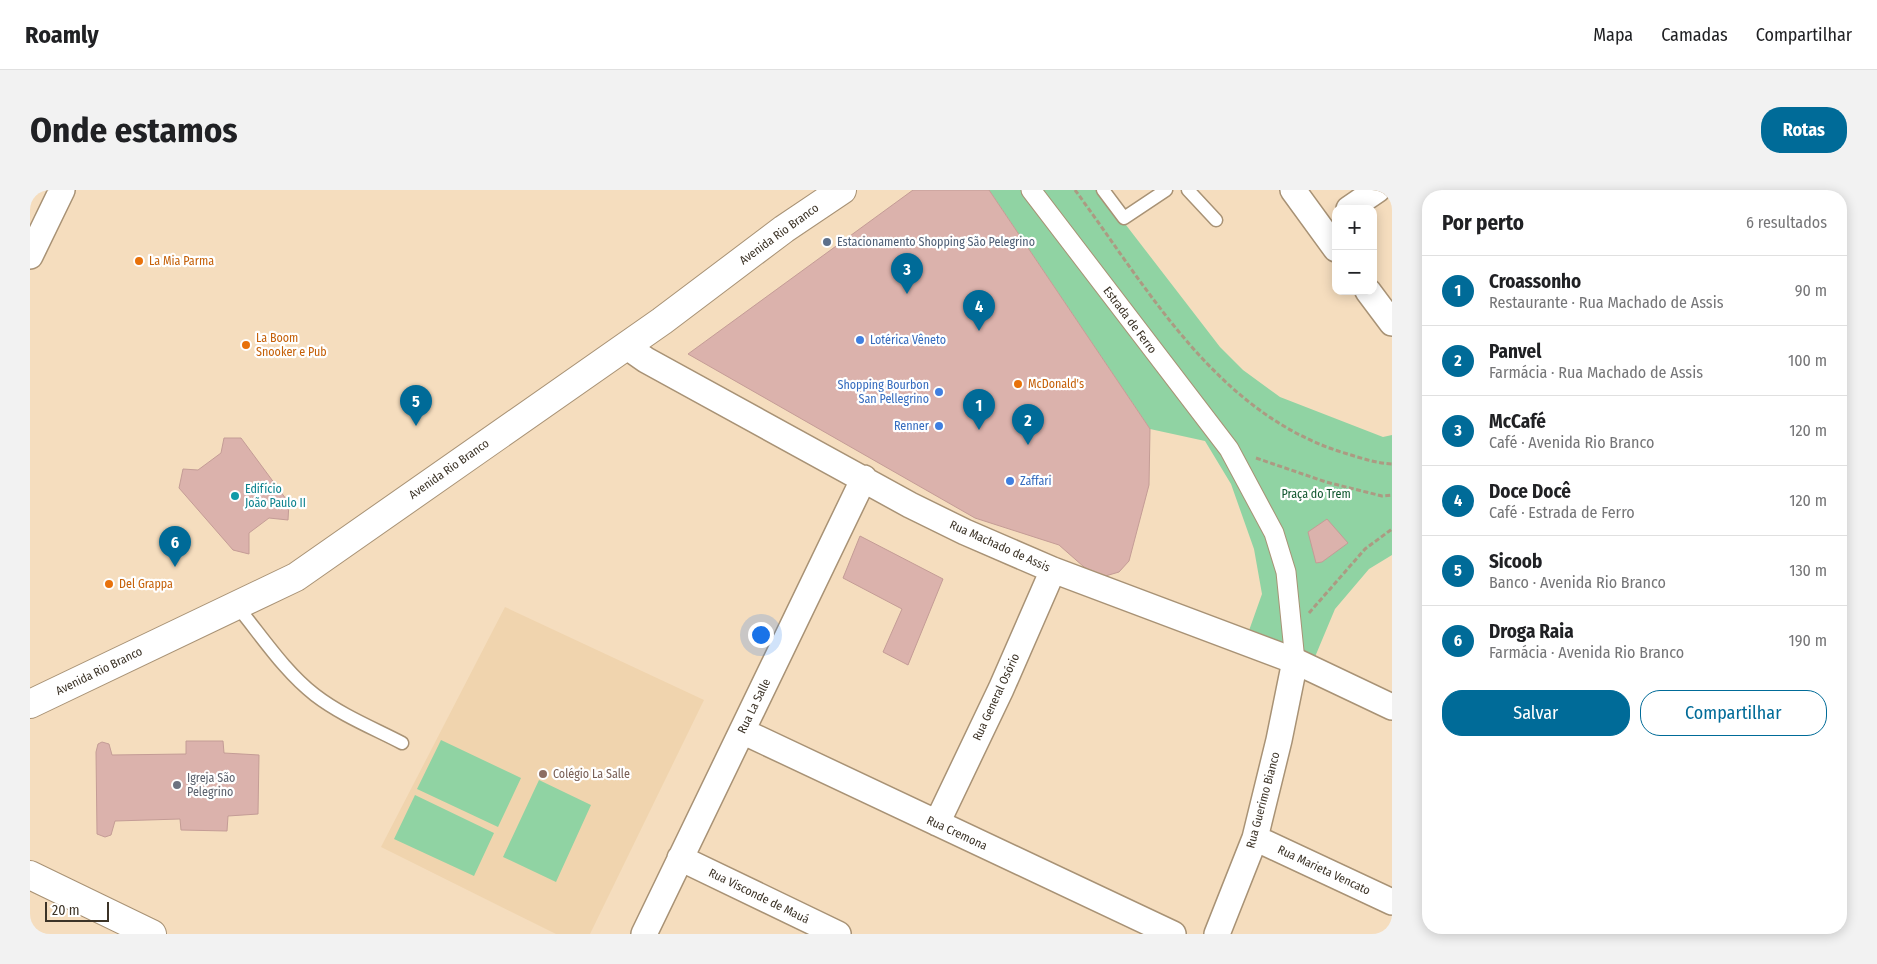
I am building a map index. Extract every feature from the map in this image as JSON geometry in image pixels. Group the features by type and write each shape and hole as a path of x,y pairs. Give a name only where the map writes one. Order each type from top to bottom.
{"main road":[{"name":"Avenida Rio Branco","path":"30,704 296,577 626,346 784,230 842,190"},
{"path":"30,875 152,934"}],"street":[{"path":"30,256 62,190"},
{"name":"Estrada de Ferro","path":"1031,190 1229,449 1274,533 1286,572 1295,661"},
{"path":"1293,190 1328,223 1332,236"},
{"path":"1355,205 1377,190"},
{"path":"1371,295 1392,323"},
{"name":"Rua Machado de Assis","path":"626,346 646,360 864,478 910,505 957,528 1053,570 1295,661 1392,707"},
{"name":"Rua La Salle","path":"644,934 864,478"},
{"name":"Rua General Osório","path":"937,823 1001,690 1053,570"},
{"name":"Rua Guerimo Bianco","path":"1216,934 1256,838 1295,661"},
{"name":"Rua Cremona","path":"742,731 1172,934"},
{"name":"Rua Marieta Vencato","path":"1256,838 1392,902"},
{"name":"Rua Visconde de Mauá","path":"680,858 838,934"}],"lane":[{"path":"1103,190 1124,218 1166,190"},
{"path":"1188,190 1216,220"},
{"path":"236,606 294,676 313,694 331,707 402,743"}],"path":[{"path":"1075,190 1200,358 1231,389 1294,432 1328,448 1378,463 1392,464"},
{"path":"1229,449 1326,482 1382,496 1392,495"},
{"path":"1293,636 1315,606 1365,548 1392,529"}],"shaded area":[{"name":"Colégio La Salle","path":"505,607 704,700 590,934 556,934 381,847"}],"green space":[{"name":"Praça do Trem","path":"989,190 1099,190 1220,347 1243,370 1280,397 1383,437 1392,435 1392,555 1369,569 1335,609 1312,664 1246,639 1262,594 1254,549 1231,484 1205,441 1150,429"},
{"path":"441,740 521,778 498,827 417,789"},
{"path":"539,780 591,805 556,882 503,857"},
{"path":"415,795 494,833 474,876 394,839"}],"building":[{"name":"Shopping Bourbon San Pellegrino","path":"913,190 989,190 1150,429 1149,485 1129,561 1119,572 1102,577 1084,567 1059,545 975,518 688,354"},
{"name":"Edifício João Paulo II","path":"224,438 241,438 289,503 288,520 269,518 249,533 249,554 233,550 179,488 183,469 198,470 221,453"},
{"path":"1327,519 1348,543 1322,562 1316,563 1308,532"},
{"path":"860,536 943,579 908,665 883,652 902,609 843,578"},
{"name":"Igreja São Pelegrino","path":"186,741 223,741 224,753 259,755 258,814 228,816 227,831 181,830 180,819 115,821 111,835 105,837 97,834 96,752 98,744 102,742 109,744 112,755 186,754"}],"place":[{"name":"Estacionamento Shopping São Pelegrino","path":"827,242"},
{"name":"La Mia Parma","path":"139,261"},
{"name":"McCafé","path":"907,294"},
{"name":"Doce Docê","path":"979,331"},
{"name":"Lotérica Vêneto","path":"860,340"},
{"name":"La Boom Snooker e Pub","path":"246,345"},
{"name":"McDonald's","path":"1018,384"},
{"name":"Shopping Bourbon San Pellegrino","path":"939,392"},
{"name":"Sicoob","path":"416,426"},
{"name":"Renner","path":"939,426"},
{"name":"Croassonho","path":"979,430"},
{"name":"Panvel","path":"1028,445"},
{"name":"Zaffari","path":"1010,481"},
{"name":"Edifício João Paulo II","path":"235,496"},
{"name":"Droga Raia","path":"175,567"},
{"name":"Del Grappa","path":"109,584"},
{"name":"Colégio La Salle","path":"543,774"},
{"name":"Igreja São Pelegrino","path":"177,785"}]}
